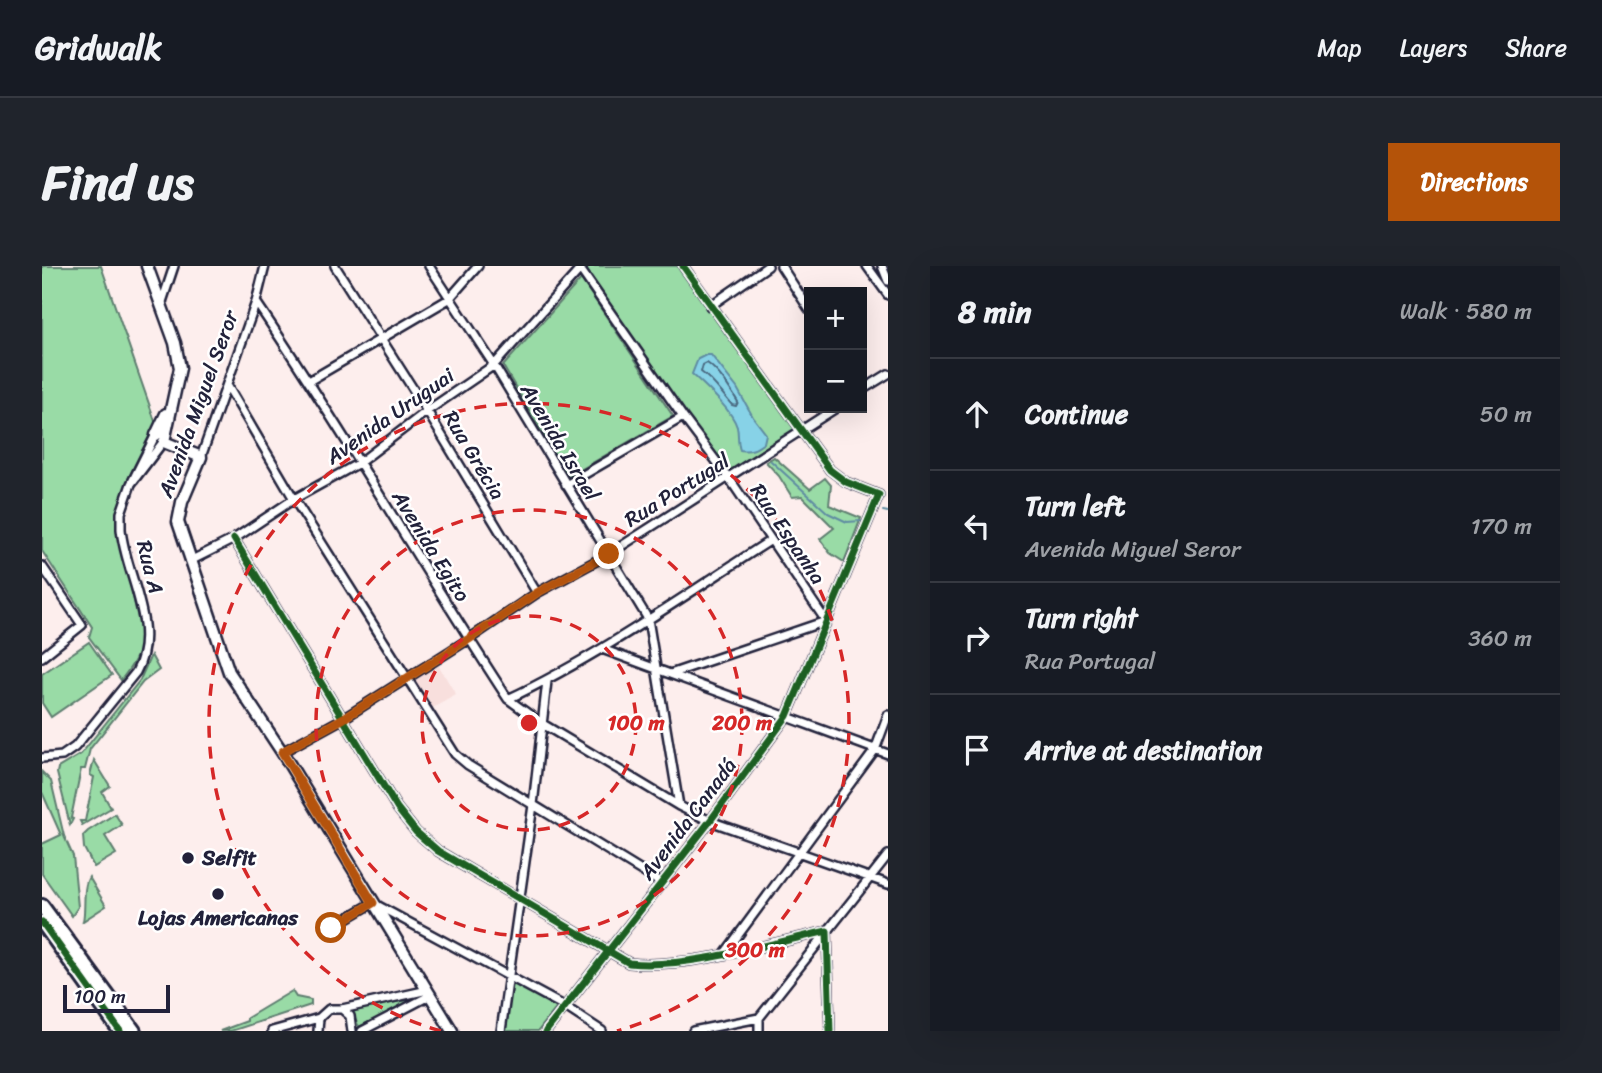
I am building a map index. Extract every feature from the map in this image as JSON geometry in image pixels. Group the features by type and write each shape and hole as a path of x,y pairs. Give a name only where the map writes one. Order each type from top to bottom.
{"highway":[{"path":"42,906 134,1031"},
{"path":"42,922 120,1031"}],"street":[{"name":"Rua A","path":"42,758 62,755 75,747 136,672 145,648 144,627 124,550 121,521 123,505 131,484 160,439 180,375 179,358 147,266"},
{"path":"161,306 174,266"},
{"name":"Avenida Miguel Seror","path":"265,266 256,302 201,457 178,513 178,522 229,672 282,752 452,1031"},
{"name":"Rua Grécia","path":"335,266 537,593"},
{"name":"Avenida Israel","path":"429,266 494,365 648,619 679,806"},
{"path":"309,381 449,299 478,266"},
{"path":"683,266 801,432"},
{"path":"710,306 768,266"},
{"path":"781,266 804,301"},
{"path":"867,266 888,295"},
{"path":"882,266 888,281"},
{"name":"Avenida Uruguai","path":"190,561 234,539 294,499 359,463 427,411 494,365 581,267"},
{"name":"Rua Espanha","path":"581,267 826,621"},
{"name":"Avenida Egito","path":"256,302 309,381 508,699 541,723 679,806 710,821 888,884"},
{"path":"867,386 888,374"},
{"path":"227,385 294,499 455,754 468,765 661,883"},
{"name":"Rua Portugal","path":"282,752 344,718 537,593 609,554 829,413"},
{"path":"566,485 683,417"},
{"name":"Avenida Canadá","path":"546,1031 710,821 787,716 879,495 846,482 830,470 801,432"},
{"path":"160,439 201,457"},
{"path":"234,539 397,808 416,832 438,851 629,963 654,966 724,954 827,931"},
{"path":"508,699 547,681 601,649 771,540"},
{"path":"42,566 82,625 42,657"},
{"path":"673,673 826,621"},
{"path":"601,649 673,673 888,754"},
{"path":"501,1031 533,805 547,681"},
{"path":"724,954 796,853 875,750 888,715"},
{"path":"759,1031 759,1018 888,855"},
{"path":"331,928 373,903 509,975 602,1031"},
{"path":"827,931 830,1031"},
{"path":"272,1031 319,1018 329,1009 429,993"},
{"path":"362,1031 429,993"},
{"path":"342,1009 350,1016 352,1031"},
{"path":"318,1031 319,1018"},
{"path":"693,1031 759,1018"}],"shaded area":[{"path":"439,666 456,695 429,710 413,680"}],"green space":[{"path":"42,266 101,266 156,424 130,475 119,515 118,529 142,637 135,660 121,680 89,637 92,627 42,551"},
{"path":"586,266 681,266 797,431 729,474 583,269"},
{"path":"581,279 673,416 568,477 503,366"},
{"path":"774,457 810,489 825,478 831,485 829,505 861,518 844,562 830,553 820,539 834,528 802,496 792,497 766,462"},
{"path":"89,642 112,675 51,717 42,703 42,674"},
{"path":"151,655 159,670 143,682 90,749 85,769 81,769 70,825 58,768 81,754 140,680"},
{"path":"94,760 110,786 102,792 111,808 82,825 80,821 85,821 94,777 90,775"},
{"path":"42,772 51,781 64,836 73,856 78,907 72,916 42,874 42,844 61,835 42,792"},
{"path":"115,814 122,825 105,836 116,854 94,867 84,848 83,836"},
{"path":"89,877 106,906 83,921 86,887"},
{"path":"510,979 558,1006 538,1031 503,1031"},
{"path":"292,991 296,997 311,1000 311,1005 231,1031 220,1031 247,1021 247,1018"},
{"path":"411,1002 359,1027 352,1013 355,1008"}],"water":[{"path":"711,355 737,388 766,434 764,443 758,447 740,450 737,427 730,413 692,374 698,359"}],"waterway":[{"path":"771,461 828,513 847,522 861,521"},
{"path":"883,511 888,512"}],"cycle path":[{"path":"546,1031 710,821 787,716 879,495 846,482 830,470 683,266"},
{"path":"234,539 397,808 416,832 438,851 629,963 652,964 702,959 827,931 830,1031"},
{"path":"42,922 120,1031"}],"place":[{"name":"Selfit","path":"188,858"},
{"name":"Lojas Americanas","path":"218,894"}],"route":[{"path":"331,928 373,903 282,752 344,718 537,593 609,554"}]}
